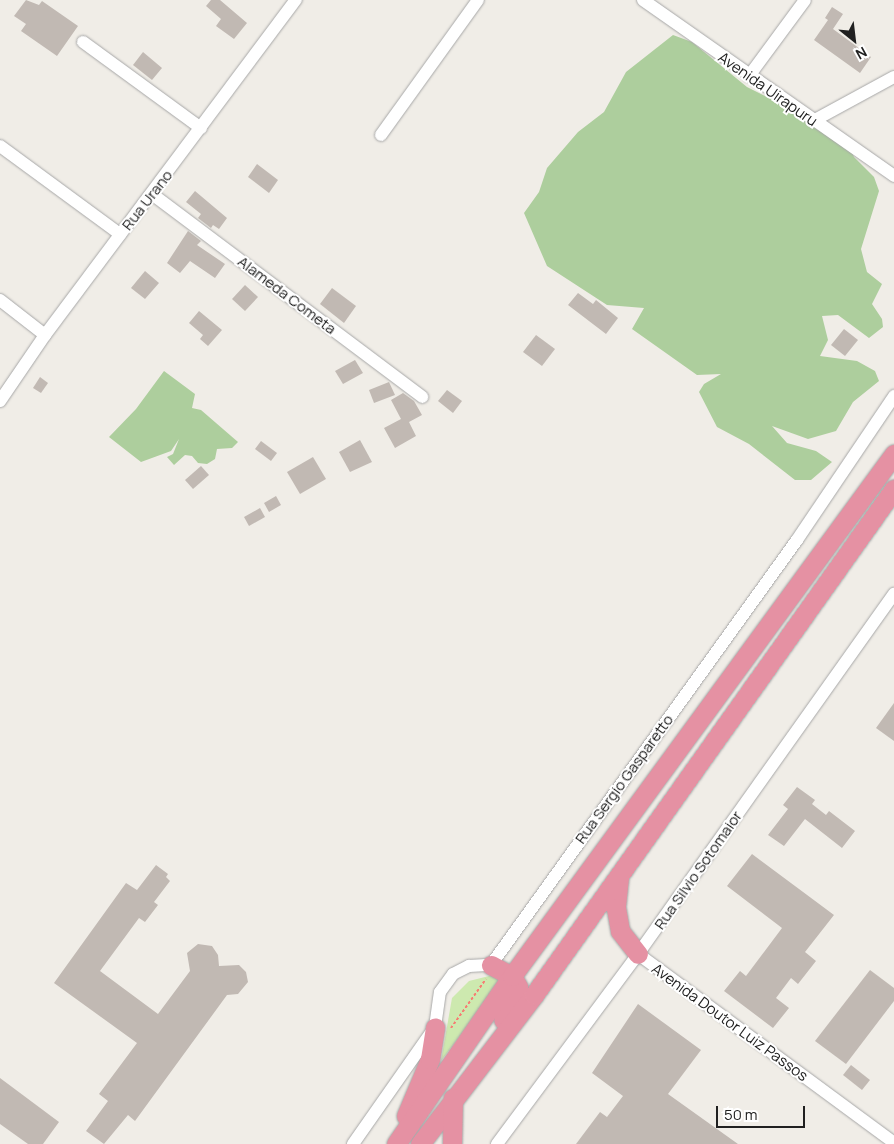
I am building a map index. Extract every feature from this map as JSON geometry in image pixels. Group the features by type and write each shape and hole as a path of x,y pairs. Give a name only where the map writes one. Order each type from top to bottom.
{"highway":[{"path":"395,1144 512,976 893,454"},
{"path":"420,1144 534,995 894,489"},
{"path":"619,876 616,908 620,931 638,954"},
{"path":"452,1144 452,1102 511,1007 518,987 512,976 491,965"},
{"path":"395,1144 430,1059 434,1027"}],"street":[{"name":"Rua Urano","path":"0,401 45,335 296,0"},
{"path":"381,135 478,0"},
{"name":"Avenida Uirapuru","path":"643,0 894,176"},
{"path":"749,76 805,0"},
{"path":"82,42 201,128"},
{"path":"813,120 894,77"},
{"path":"0,146 120,234"},
{"name":"Alameda Cometa","path":"152,194 422,397"},
{"path":"0,300 45,335"},
{"name":"Rua Sergio Gasparetto","path":"491,965 792,548 894,396"},
{"name":"Rua Silvio Sotomaior","path":"497,1144 638,954 894,594"},
{"name":"Avenida Doutor Luiz Passos","path":"638,954 894,1143"},
{"path":"353,1144 434,1027 440,992 453,974 469,966 491,965"}],"green space":[{"path":"673,35 692,42 747,87 797,112 850,148 854,157 874,177 879,191 861,249 867,272 882,284 872,304 882,319 883,327 869,338 838,315 822,316 828,340 820,356 857,361 875,371 879,381 853,402 836,431 808,439 772,426 787,443 816,451 832,462 811,480 795,480 749,444 717,427 699,392 704,384 721,374 697,375 632,329 644,308 607,305 547,266 524,213 539,192 547,168 578,132 604,112 626,72"},
{"path":"164,371 195,394 192,408 201,410 238,442 232,448 217,449 215,459 207,464 198,463 192,456 185,455 174,465 167,457 173,454 179,439 171,451 141,462 109,437 136,409"},
{"path":"493,975 502,980 441,1061 452,998 469,981"}],"building":[{"path":"26,0 39,5 42,1 78,26 57,56 21,31 26,24 14,16"},
{"path":"211,0 220,0 247,23 234,39 216,26 221,19 206,6"},
{"path":"832,7 843,14 833,29 871,57 860,73 814,40 828,20 825,18"},
{"path":"143,52 162,68 152,80 133,65"},
{"path":"257,164 278,180 269,193 248,177"},
{"path":"195,191 227,218 219,229 213,225 211,228 198,218 201,214 186,202"},
{"path":"188,231 201,241 197,245 225,264 215,278 190,261 180,273 167,263"},
{"path":"145,271 159,283 145,299 131,288"},
{"path":"245,285 258,297 245,311 232,299"},
{"path":"332,288 356,306 344,323 320,304"},
{"path":"578,293 593,304 596,300 618,318 606,334 568,305"},
{"path":"199,311 222,330 208,346 200,339 203,335 189,323"},
{"path":"844,329 858,340 845,356 831,345"},
{"path":"536,335 555,349 542,366 523,352"},
{"path":"355,360 363,373 343,384 335,371"},
{"path":"40,377 48,383 41,393 33,388"},
{"path":"389,382 395,395 374,403 369,390"},
{"path":"447,390 462,401 453,413 438,401"},
{"path":"403,393 414,401 422,415 409,422 416,436 395,448 384,428 401,419 391,400"},
{"path":"360,440 372,462 350,472 339,452"},
{"path":"261,441 277,453 271,461 255,449"},
{"path":"313,457 326,479 300,494 287,472"},
{"path":"201,466 209,475 193,489 185,480"},
{"path":"276,496 281,505 269,512 264,503"},
{"path":"260,508 265,517 249,526 244,517"},
{"path":"894,703 894,741 876,728"},
{"path":"797,787 815,800 812,804 826,815 829,811 855,831 842,848 805,819 784,846 768,835 788,809 783,805"},
{"path":"752,854 834,915 805,952 816,961 798,984 791,978 776,998 789,1008 773,1028 724,991 740,971 746,976 782,928 727,886"},
{"path":"156,865 168,874 166,877 170,881 154,902 158,905 145,922 139,918 100,971 158,1014 190,971 187,953 198,944 212,946 218,955 219,966 239,965 246,972 248,982 238,994 227,995 135,1121 128,1115 104,1144 86,1131 108,1101 99,1094 137,1043 54,983 126,883 137,890"},
{"path":"870,970 894,988 894,1001 846,1064 815,1041"},
{"path":"638,1004 701,1050 668,1094 738,1144 576,1144 600,1112 607,1117 623,1096 592,1073"},
{"path":"851,1065 870,1080 862,1090 843,1075"},
{"path":"0,1078 59,1122 43,1144 28,1144 0,1124"}]}
